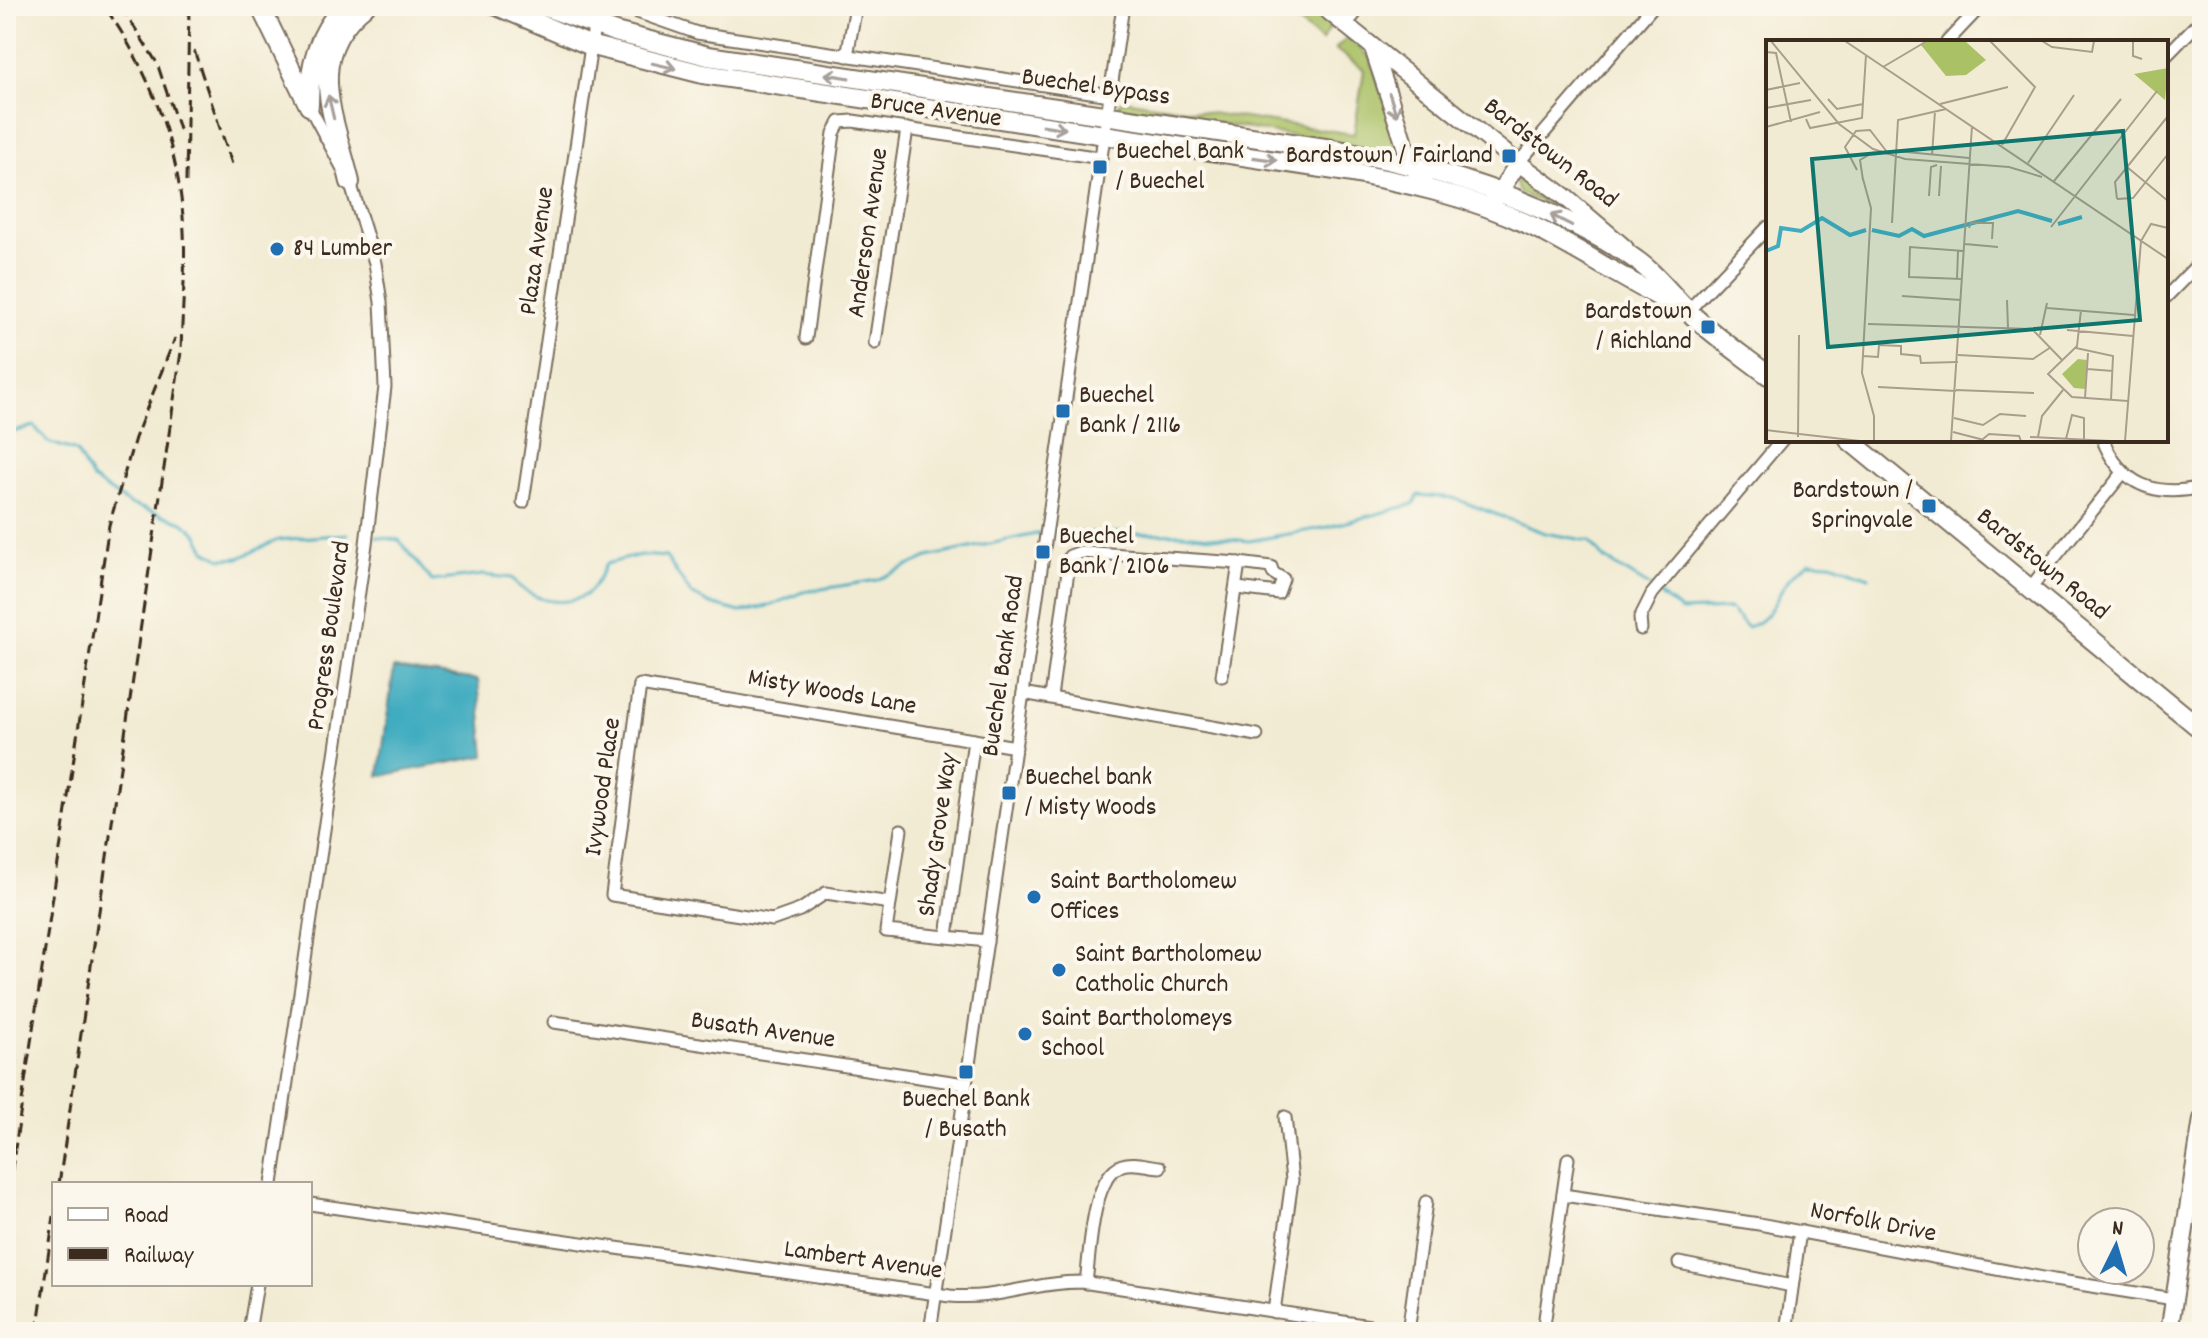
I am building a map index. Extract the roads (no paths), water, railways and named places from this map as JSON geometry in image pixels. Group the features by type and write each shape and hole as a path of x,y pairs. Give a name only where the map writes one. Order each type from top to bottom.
{"main road":[{"path":"260,6 309,106"},
{"path":"309,106 313,58 325,29 343,6"},
{"path":"350,182 329,102 327,75 337,38 365,6"},
{"name":"Buechel Bypass","path":"497,6 589,45 663,66 735,80 1106,126 1229,134 1411,164 1630,256"},
{"path":"544,6 575,6"},
{"name":"Buechel Bypass","path":"544,6 595,15 708,56 1106,126 1494,200"},
{"name":"Bardstown Road","path":"1322,6 1594,220 1688,311 1766,373"},
{"path":"1372,47 1411,164 1427,188"},
{"path":"1494,200 1519,162"},
{"name":"Bardstown Road","path":"1494,200 1642,290 1688,311"},
{"path":"1642,290 1652,273"},
{"name":"Bardstown Road","path":"1851,442 2202,730"},
{"path":"2169,1332 2202,1119"}],"street":[{"path":"620,6 697,33 1110,95"},
{"path":"847,56 856,6"},
{"name":"Buechel Bank Road","path":"930,1332 1123,6"},
{"path":"1346,25 1361,6"},
{"path":"1519,162 1653,6"},
{"path":"1949,40 1981,6"},
{"name":"Plaza Avenue","path":"523,502 595,15"},
{"path":"2168,54 2202,19"},
{"name":"Progress Boulevard","path":"272,1182 366,544 385,387 379,289 350,182 309,106"},
{"name":"Bruce Avenue","path":"806,338 837,125 844,120 1101,158"},
{"name":"Anderson Avenue","path":"875,343 907,129"},
{"path":"1358,174 1363,155"},
{"path":"1688,311 1766,229"},
{"path":"2168,295 2202,260"},
{"path":"1641,629 1640,618 1652,594 1780,442"},
{"path":"2104,442 2122,474 2148,487 2181,490 2202,487"},
{"path":"2030,588 2122,474"},
{"path":"1051,697 1070,556 1081,552 1239,563 1271,567 1273,573 1283,579 1278,593 1237,588"},
{"path":"1222,676 1239,563"},
{"name":"Misty Woods Lane","path":"640,685 1016,747"},
{"name":"Ivywood Place","path":"640,685 612,895 772,920 800,910 826,893 890,903"},
{"path":"1023,693 1257,735"},
{"name":"Shady Grove Way","path":"947,936 974,740"},
{"path":"901,830 886,931 987,941"},
{"name":"Busath Avenue","path":"554,1022 965,1084"},
{"path":"1274,1312 1292,1180 1285,1117"},
{"path":"1543,1332 1568,1159"},
{"path":"1086,1283 1098,1200 1105,1178 1124,1165 1160,1167"},
{"name":"Norfolk Drive","path":"1563,1195 1800,1231 2054,1280 2174,1299"},
{"path":"1408,1332 1426,1202"},
{"name":"Lambert Avenue","path":"312,1204 935,1294 982,1299 1044,1283 1086,1283 1408,1332"},
{"path":"1786,1332 1800,1231"},
{"path":"1679,1263 1792,1286"},
{"path":"249,1332 257,1286"}],"water":[{"path":"394,668 478,680 485,756 379,776"}],"waterway":[{"path":"6,434 34,426 48,442 76,451 92,479 129,504 183,522 198,535 206,551 222,559 239,558 278,540 347,534"},
{"path":"1049,532 1183,534 1249,541 1328,527 1414,504 1418,495 1453,498 1545,533 1589,541 1605,559 1651,587"},
{"path":"376,537 399,540 432,581 483,575 512,578 536,596 555,601 575,599 588,593 606,564 640,555 666,557 691,594 711,604 740,612 772,605 803,592 877,580 928,557 1041,533"},
{"path":"1657,592 1681,611 1730,609 1747,627 1763,619 1789,579 1810,562 1831,563 1869,577"}],"railway":[{"path":"59,1182 181,352 184,285 185,251 180,189 167,133 147,80 104,6"},
{"path":"121,6 157,63 180,132"},
{"path":"186,182 189,6"},
{"path":"194,50 233,167"},
{"path":"6,1208 109,525 135,438 175,338"},
{"path":"37,1332 52,1230"}],"place":[{"name":"Bardstown / Fairland","path":"1509,156"},
{"name":"Buechel Bank / Buechel","path":"1100,167"},
{"name":"84 Lumber","path":"277,249"},
{"name":"Bardstown / Richland","path":"1708,327"},
{"name":"Buechel Bank / 2116","path":"1063,411"},
{"name":"Bardstown / Springvale","path":"1929,506"},
{"name":"Buechel Bank / 2106","path":"1043,552"},
{"name":"Buechel bank / Misty Woods","path":"1009,793"},
{"name":"Saint Bartholomew Offices","path":"1034,897"},
{"name":"Saint Bartholomew Catholic Church","path":"1059,970"},
{"name":"Saint Bartholomeys School","path":"1025,1034"},
{"name":"Buechel Bank / Busath","path":"966,1072"}]}
